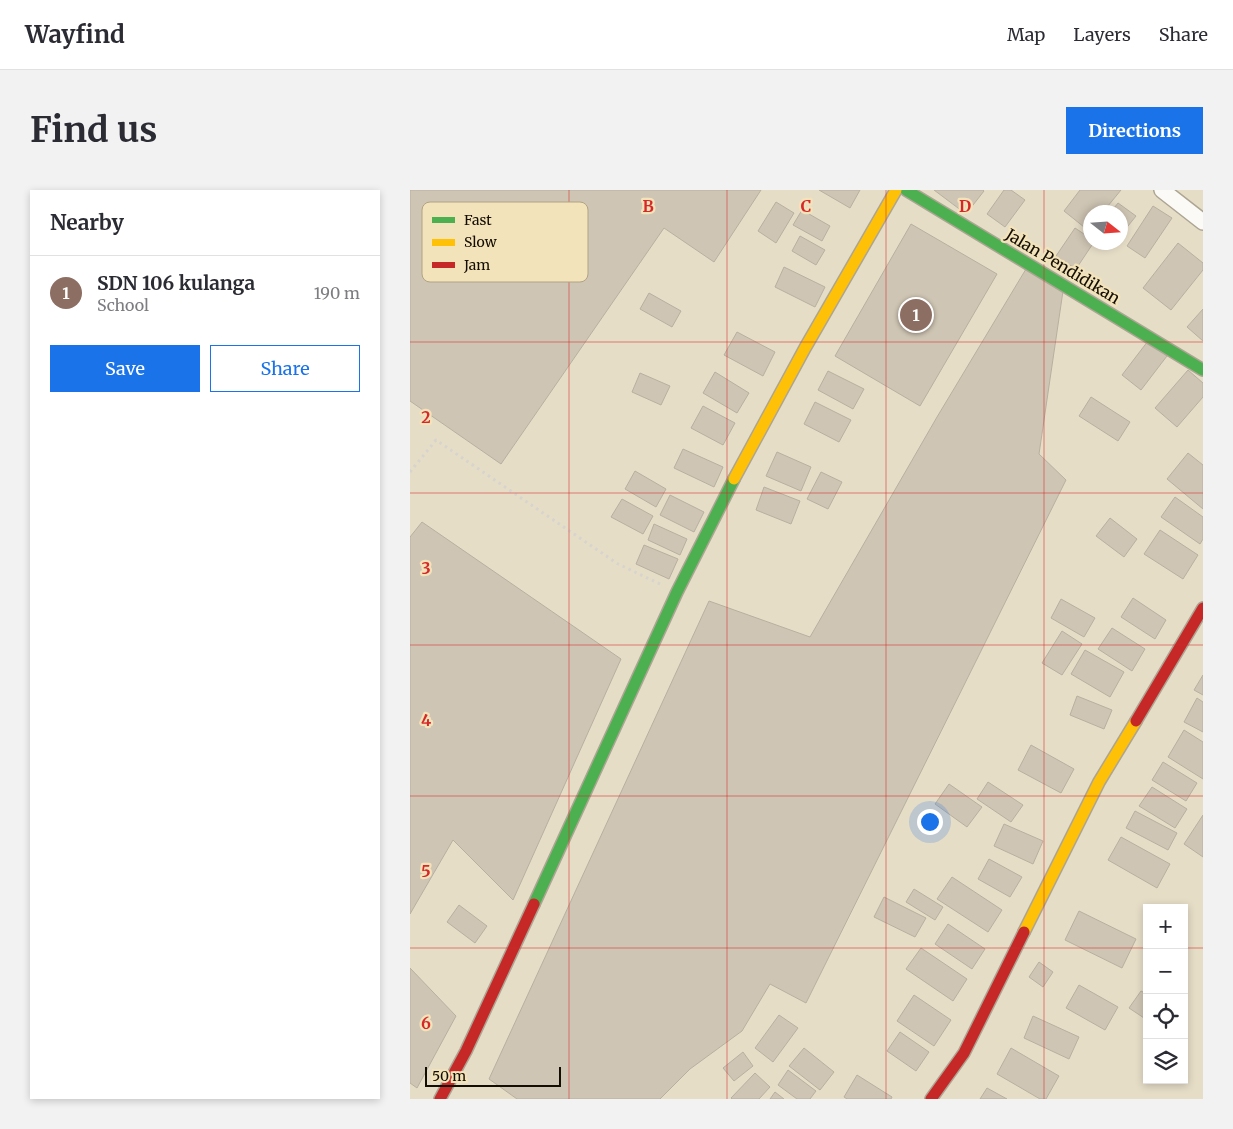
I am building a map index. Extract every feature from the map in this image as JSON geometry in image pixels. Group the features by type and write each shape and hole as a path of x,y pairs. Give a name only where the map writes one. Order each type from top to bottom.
{"street":[{"path":"440,1099 466,1051 677,592 742,463 896,190"},
{"name":"Jalan Pendidikan","path":"906,190 1203,370"},
{"path":"1162,190 1203,222"},
{"path":"931,1099 964,1053 1099,782 1203,608"}],"path":[{"path":"410,472 436,440 618,564 677,592"}],"building":[{"path":"410,190 761,190 714,262 664,228 501,464 410,401"},
{"path":"819,190 860,190 850,208"},
{"path":"934,190 983,190 984,191 966,214"},
{"path":"1004,190 1011,190 1025,200 1005,227 987,214"},
{"path":"1080,190 1121,190 1109,205 1083,205 1083,226 1064,211"},
{"path":"776,202 794,213 776,243 758,231"},
{"path":"1153,206 1172,218 1145,258 1128,247"},
{"path":"802,210 830,226 822,241 793,225"},
{"path":"1128,210 1136,216 1128,226"},
{"path":"911,224 997,274 920,406 835,356"},
{"path":"1075,228 1083,233 1083,250 1089,250 1076,269 1056,256"},
{"path":"800,236 825,250 816,265 792,251"},
{"path":"1178,243 1203,263 1203,270 1171,310 1143,288"},
{"path":"784,267 825,287 815,307 775,287"},
{"path":"1026,269 1063,291 1039,454 1066,480 806,1003 770,984 742,1031 690,1069 660,1099 517,1099 489,1079 709,601 810,637 937,417"},
{"path":"649,293 681,311 672,327 640,309"},
{"path":"1203,309 1203,341 1187,327"},
{"path":"737,332 775,352 763,376 724,355"},
{"path":"1148,341 1167,356 1141,390 1122,375"},
{"path":"1188,370 1203,383 1203,397 1177,427 1155,408"},
{"path":"828,371 864,389 853,409 818,390"},
{"path":"715,372 749,393 737,413 703,393"},
{"path":"640,373 670,386 661,405 632,392"},
{"path":"1091,397 1130,422 1118,441 1079,416"},
{"path":"815,402 851,420 839,442 804,424"},
{"path":"703,406 735,423 723,445 691,428"},
{"path":"683,449 723,467 714,487 674,468"},
{"path":"777,452 811,467 801,491 766,476"},
{"path":"1188,453 1203,465 1203,509 1167,479"},
{"path":"635,471 666,489 656,507 625,489"},
{"path":"821,472 842,482 828,509 807,499"},
{"path":"764,487 800,501 791,524 756,510"},
{"path":"670,495 704,512 694,532 660,515"},
{"path":"1175,497 1203,517 1203,539 1200,544 1161,517"},
{"path":"622,499 653,516 643,534 611,517"},
{"path":"1110,518 1137,539 1124,557 1096,536"},
{"path":"422,522 621,659 513,900 453,840 410,914 410,537"},
{"path":"654,524 687,539 680,555 648,540"},
{"path":"1160,530 1198,555 1183,579 1144,554"},
{"path":"644,545 678,559 669,579 636,564"},
{"path":"1133,598 1166,620 1155,639 1121,617"},
{"path":"1061,599 1095,618 1084,637 1051,618"},
{"path":"1112,628 1145,649 1132,671 1098,649"},
{"path":"1062,631 1082,644 1062,675 1042,663"},
{"path":"1085,650 1124,672 1110,697 1071,674"},
{"path":"1203,675 1203,695 1194,690"},
{"path":"1077,696 1112,710 1104,729 1070,715"},
{"path":"1197,698 1203,702 1203,732 1184,722"},
{"path":"1184,730 1203,742 1203,779 1168,757"},
{"path":"1031,745 1074,769 1061,793 1018,770"},
{"path":"1163,762 1197,783 1186,801 1152,780"},
{"path":"988,782 1023,805 1011,822 977,799"},
{"path":"949,784 982,807 967,827 935,804"},
{"path":"1152,787 1187,809 1175,828 1139,806"},
{"path":"1135,811 1177,833 1168,850 1126,828"},
{"path":"1203,815 1203,857 1184,844"},
{"path":"1004,824 1043,841 1033,864 994,846"},
{"path":"1121,837 1170,864 1157,888 1108,860"},
{"path":"989,859 1022,877 1010,897 978,879"},
{"path":"952,877 1002,910 988,932 937,899"},
{"path":"914,889 943,907 935,920 906,902"},
{"path":"884,897 926,918 915,937 874,917"},
{"path":"459,905 487,926 475,943 447,922"},
{"path":"1079,911 1136,939 1122,968 1065,940"},
{"path":"948,924 985,949 972,969 935,944"},
{"path":"921,948 967,979 953,1001 906,969"},
{"path":"1039,962 1053,972 1043,987 1029,977"},
{"path":"410,968 456,1016 417,1088 410,1083"},
{"path":"1079,985 1118,1007 1105,1030 1066,1008"},
{"path":"1141,991 1143,992 1143,1017 1129,1008"},
{"path":"914,995 951,1020 934,1046 897,1021"},
{"path":"779,1015 798,1028 773,1062 755,1048"},
{"path":"1033,1016 1079,1037 1069,1059 1024,1038"},
{"path":"900,1032 929,1052 916,1071 887,1051"},
{"path":"804,1048 834,1072 820,1090 789,1066"},
{"path":"1011,1048 1059,1076 1046,1099 1040,1099 997,1074"},
{"path":"743,1052 753,1066 734,1081 723,1068"},
{"path":"788,1070 816,1091 810,1099 797,1099 778,1085"},
{"path":"755,1073 770,1087 759,1099 732,1099 731,1098"},
{"path":"857,1075 892,1097 891,1099 847,1099 844,1097"},
{"path":"987,1088 1007,1099 980,1099"},
{"path":"775,1092 784,1099 770,1099"}],"traffic: fast":[{"path":"906,190 1203,370"},
{"path":"534,904 677,592 734,479"}],"traffic: slow":[{"path":"734,479 805,348 896,190"},
{"path":"1024,932 1099,782 1136,721"}],"traffic: jam":[{"path":"1136,721 1203,608"},
{"path":"440,1099 466,1051 534,904"},
{"path":"931,1099 964,1053 1024,932"}],"place":[{"name":"SDN 106 kulanga","path":"916,315"}]}
